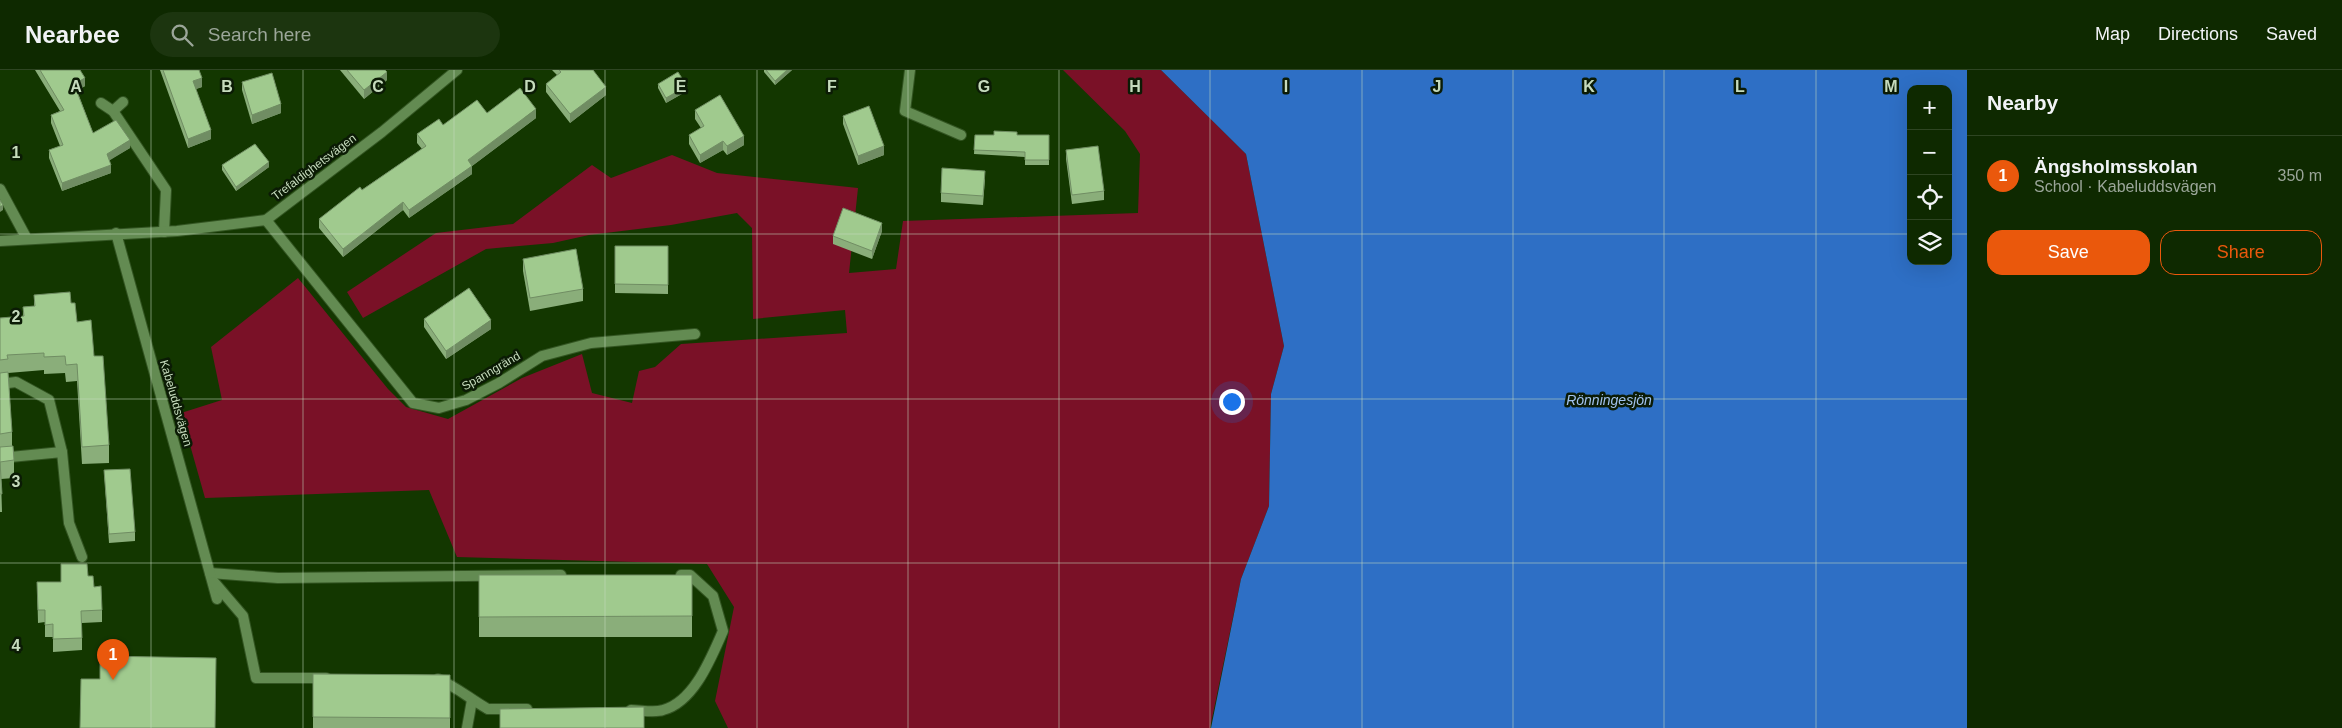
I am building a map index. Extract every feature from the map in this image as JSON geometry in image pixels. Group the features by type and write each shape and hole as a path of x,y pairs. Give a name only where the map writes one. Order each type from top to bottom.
{"street":[{"name":"Trefaldighetsvägen","path":"266,220 382,132 457,70"},
{"path":"910,70 905,110 962,135"},
{"path":"113,111 123,102"},
{"path":"101,103 113,111 166,190 164,232"},
{"path":"0,189 27,239"},
{"path":"0,241 116,233 164,232 266,220"},
{"name":"Spanngränd","path":"266,220 413,403 439,408 466,400 499,383 542,356 591,343 695,334"},
{"name":"Kabeluddsvägen","path":"116,233 217,599"},
{"path":"0,384 16,382 49,400 62,452 69,523 82,557"},
{"path":"0,458 62,452"},
{"path":"211,576 278,578 570,575"},
{"path":"623,710 662,711 682,702 707,666 723,631 713,596 690,575 670,575"},
{"name":"Kabeluddsvägen","path":"211,576 243,616 256,678 342,678"},
{"path":"427,678 437,678 456,686 472,700 488,709 536,709"},
{"path":"467,728 472,700"}],"shaded area":[{"path":"1063,70 1161,70 1246,154 1284,346 1271,394 1269,506 1241,579 1210,728 728,728 715,701 734,607 707,564 457,557 429,490 205,498 181,413 222,400 211,347 298,278 388,389 406,407 448,419 522,378 582,354 592,393 632,403 639,371 655,367 681,344 847,333 845,310 753,319 752,228 737,213 671,225 589,235 553,243 486,249 363,318 347,292 436,233 513,224 592,165 611,178 672,155 717,173 858,188 849,273 896,269 903,221 1138,213 1140,154 1125,131"}],"water":[{"name":"Rönningesjön","path":"1161,70 1967,70 1967,728 1211,728 1241,579 1269,506 1271,394 1284,346 1246,154"}],"building":[{"path":"40,70 80,70 85,78 74,84 93,133 116,120 130,140 107,154 111,165 62,183 49,150 63,145 51,115 64,110"},
{"path":"163,70 199,70 202,78 193,81 211,130 188,139"},
{"path":"347,70 385,70 387,72 364,90"},
{"path":"559,70 593,70 606,87 570,114 546,84 561,72"},
{"path":"766,70 787,70 775,81"},
{"path":"678,72 687,86 666,98 658,84"},
{"path":"272,73 281,104 252,115 242,82"},
{"path":"520,88 536,109 468,160 472,166 409,210 403,202 343,249 319,219 360,187 362,190 426,146 417,134 439,119 443,125 477,100 487,113"},
{"path":"720,95 744,136 727,146 723,141 700,155 689,135 704,126 695,110"},
{"path":"869,106 884,146 858,156 843,116"},
{"path":"994,131 1017,132 1017,135 1049,135 1049,160 1025,160 1025,152 974,150 975,135 994,135"},
{"path":"255,144 269,162 236,187 222,165"},
{"path":"1098,146 1104,191 1072,195 1066,150"},
{"path":"942,168 985,171 983,196 941,193"},
{"path":"843,208 882,223 872,251 833,236"},
{"path":"615,246 668,246 668,285 615,284"},
{"path":"576,249 583,289 530,298 523,259"},
{"path":"469,288 491,320 446,351 424,319"},
{"path":"70,292 71,303 75,303 77,322 91,320 94,356 103,356 109,445 82,447 77,364 66,365 65,356 44,357 44,353 7,355 8,359 0,360 0,318 24,316 23,307 35,306 34,295"},
{"path":"8,372 12,432 0,434 0,373"},
{"path":"13,446 14,460 0,462 0,447"},
{"path":"0,462 2,494 0,494"},
{"path":"130,469 135,532 109,534 104,470"},
{"path":"61,564 87,564 88,576 93,576 94,587 101,586 102,610 81,611 82,638 53,639 53,624 45,625 45,610 38,610 37,582 61,582"},
{"path":"479,575 692,575 692,616 479,617"},
{"path":"100,656 216,658 215,728 80,728 81,679 100,679"},
{"path":"313,674 450,675 450,718 313,717"},
{"path":"644,707 644,728 500,728 500,709"}],"place":[{"name":"Ängsholmsskolan","path":"113,680"}]}
